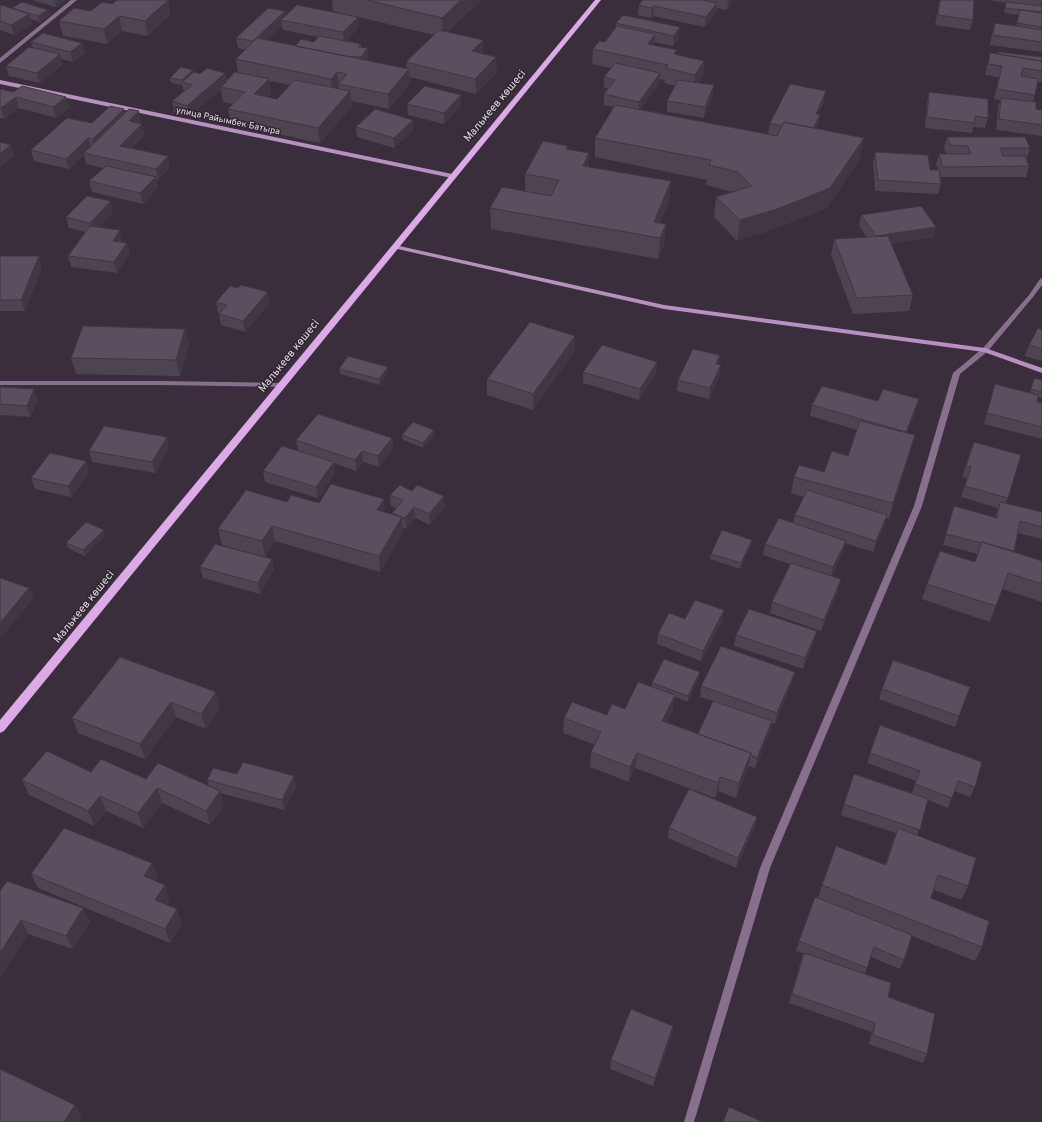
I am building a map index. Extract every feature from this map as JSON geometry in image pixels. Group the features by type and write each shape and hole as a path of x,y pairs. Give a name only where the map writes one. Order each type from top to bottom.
{"main road":[{"name":"Малькеев көшесі","path":"0,728 598,0"}],"street":[{"path":"0,61 74,0"},
{"name":"улица Райымбек Батыра","path":"0,82 452,176"},
{"path":"395,247 664,307 985,350 1042,371"},
{"path":"689,1122 765,868 918,506 957,373 985,350 1031,296 1042,280"},
{"path":"0,383 282,385"}],"building":[{"path":"117,0 168,0 145,21 119,16 104,29 59,21 74,8 91,11 102,2 112,4"},
{"path":"366,0 461,0 442,18"},
{"path":"643,0 703,0 717,3 706,17 654,6 652,8 639,5"},
{"path":"940,0 974,0 973,20 938,15"},
{"path":"22,2 48,10 38,16 12,8"},
{"path":"1006,2 1042,6 1042,12 1005,8"},
{"path":"1,5 29,14 11,25 0,21"},
{"path":"297,5 358,17 343,32 281,20"},
{"path":"268,8 285,11 253,41 236,38"},
{"path":"1020,10 1042,13 1042,27 1017,23"},
{"path":"623,15 680,27 674,36 616,23"},
{"path":"995,23 1042,30 1042,42 993,35"},
{"path":"617,26 655,34 648,44 677,50 674,54 704,61 695,75 666,68 668,65 593,49 599,41 605,42"},
{"path":"439,30 483,40 472,51 496,57 475,79 406,62"},
{"path":"43,33 82,43 70,52 31,42"},
{"path":"319,36 361,44 358,47 368,48 361,57 351,57 295,46 301,39 314,42"},
{"path":"257,38 409,69 388,94 338,84 347,74 337,72 331,79 236,59"},
{"path":"29,47 60,54 37,73 6,66"},
{"path":"998,52 1042,57 1042,61 998,54"},
{"path":"990,53 1042,61 1042,71 1023,68 1021,76 1038,79 1035,95 997,89 1002,66 988,64"},
{"path":"615,63 660,73 639,102 604,94 615,80 604,77"},
{"path":"181,67 193,70 182,80 170,78"},
{"path":"207,68 225,73 187,106 172,101 192,85 182,82 194,72 200,74"},
{"path":"235,72 269,79 254,94 277,99 295,80 350,91 318,128 228,109 245,92 221,87"},
{"path":"678,80 714,85 705,107 667,101"},
{"path":"790,84 826,91 816,114 820,115 813,128 784,122 782,126 770,123"},
{"path":"22,86 66,97 53,107 16,97 0,108 0,89 13,92"},
{"path":"425,86 461,95 444,113 407,104"},
{"path":"929,92 988,99 988,118 975,116 974,123 927,117"},
{"path":"1001,98 1036,102 1036,109 1042,110 1042,125 999,119"},
{"path":"615,105 777,136 784,122 864,138 830,188 777,209 740,220 716,197 752,186 738,172 709,165 711,160 595,138"},
{"path":"110,106 124,109 93,139 88,138 66,159 31,150 67,118 92,123"},
{"path":"129,109 139,111 129,121 142,124 120,146 168,156 156,169 84,153"},
{"path":"375,109 413,120 394,138 356,127"},
{"path":"947,137 1025,137 1030,148 1000,148 1003,156 1025,156 1029,166 943,167 939,154 971,154 968,146 950,145"},
{"path":"543,141 568,146 566,149 589,153 583,166 671,181 654,222 666,224 660,238 490,208 502,187 551,196 559,180 525,174"},
{"path":"0,142 11,145 0,154"},
{"path":"875,152 928,155 930,170 939,170 941,184 878,180"},
{"path":"106,166 156,177 140,193 89,181"},
{"path":"87,196 111,201 90,223 66,217"},
{"path":"921,206 936,227 876,236 861,215"},
{"path":"90,226 120,230 113,241 127,243 114,262 68,256"},
{"path":"888,236 913,295 857,298 834,239"},
{"path":"0,256 39,256 21,300 0,300"},
{"path":"241,285 268,292 243,321 219,314 227,305 216,302 230,286 238,288"},
{"path":"530,322 575,336 533,394 487,379"},
{"path":"83,326 185,329 176,360 71,358"},
{"path":"1038,328 1042,330 1042,349 1029,345"},
{"path":"602,345 657,362 640,389 583,372"},
{"path":"693,349 720,355 716,364 721,365 710,388 678,380"},
{"path":"348,356 388,367 379,379 339,369"},
{"path":"1034,378 1042,380 1042,392 1031,389"},
{"path":"995,384 1038,395 1037,402 1042,403 1042,427 987,413"},
{"path":"822,386 878,401 883,389 919,399 906,432 812,405"},
{"path":"0,387 34,389 27,406 0,404"},
{"path":"318,414 392,438 378,456 362,451 355,460 296,440"},
{"path":"860,421 915,435 893,503 794,477 799,465 824,472 832,451 848,456"},
{"path":"413,422 434,430 423,443 402,435"},
{"path":"104,426 167,437 152,462 89,451"},
{"path":"974,442 1021,455 1008,498 965,486 971,467 966,466"},
{"path":"282,446 334,462 316,487 263,471"},
{"path":"50,453 86,461 68,486 31,478"},
{"path":"331,484 384,499 377,510 402,517 379,556 272,526 262,541 218,529 246,490 287,502 291,495 319,503"},
{"path":"400,485 412,491 417,485 444,496 429,514 414,507 405,518 392,513 403,500 390,495"},
{"path":"807,490 887,515 876,541 795,515"},
{"path":"1000,502 1042,512 1042,527 1020,521 1014,551 946,534 954,506 997,518"},
{"path":"779,518 846,541 833,567 765,544"},
{"path":"86,522 104,530 83,550 66,543"},
{"path":"722,530 752,540 741,563 711,554"},
{"path":"982,542 1042,561 1042,584 1008,573 996,606 927,584 940,551 975,562"},
{"path":"215,544 272,559 258,583 200,567"},
{"path":"791,563 841,579 824,620 772,602"},
{"path":"0,578 29,588 0,623"},
{"path":"695,600 724,610 703,651 658,634 669,613 685,619"},
{"path":"749,609 817,631 805,658 736,635"},
{"path":"721,646 795,672 777,713 701,686"},
{"path":"120,657 216,692 201,714 171,702 140,744 72,718"},
{"path":"664,659 700,672 688,696 652,683"},
{"path":"893,660 970,687 959,716 882,689"},
{"path":"638,682 675,695 662,721 751,753 739,783 720,777 718,783 637,753 630,767 591,752 601,732 564,718 572,702 607,715 612,704 625,709"},
{"path":"713,701 772,721 757,758 751,755 751,753 698,734"},
{"path":"880,725 982,762 975,787 958,781 952,798 915,784 920,771 870,753"},
{"path":"47,751 91,772 101,759 146,779 158,763 220,791 206,811 157,788 138,813 100,796 88,811 22,780"},
{"path":"243,762 294,776 282,800 207,780 213,768 237,774"},
{"path":"854,774 928,799 920,830 844,804"},
{"path":"689,789 757,817 738,858 669,828"},
{"path":"64,828 152,863 144,876 165,885 155,900 177,909 165,929 31,874"},
{"path":"898,828 976,858 968,886 938,875 931,898 989,921 982,947 822,885 836,846 886,865"},
{"path":"7,881 83,908 66,936 21,920 0,953 0,891"},
{"path":"815,897 912,935 904,960 874,947 867,968 799,941"},
{"path":"804,953 891,983 888,997 935,1014 927,1054 873,1035 875,1023 792,994"},
{"path":"631,1009 673,1026 655,1078 611,1060"},
{"path":"0,1069 75,1105 64,1122 0,1122"},
{"path":"729,1107 763,1122 723,1122"}]}
